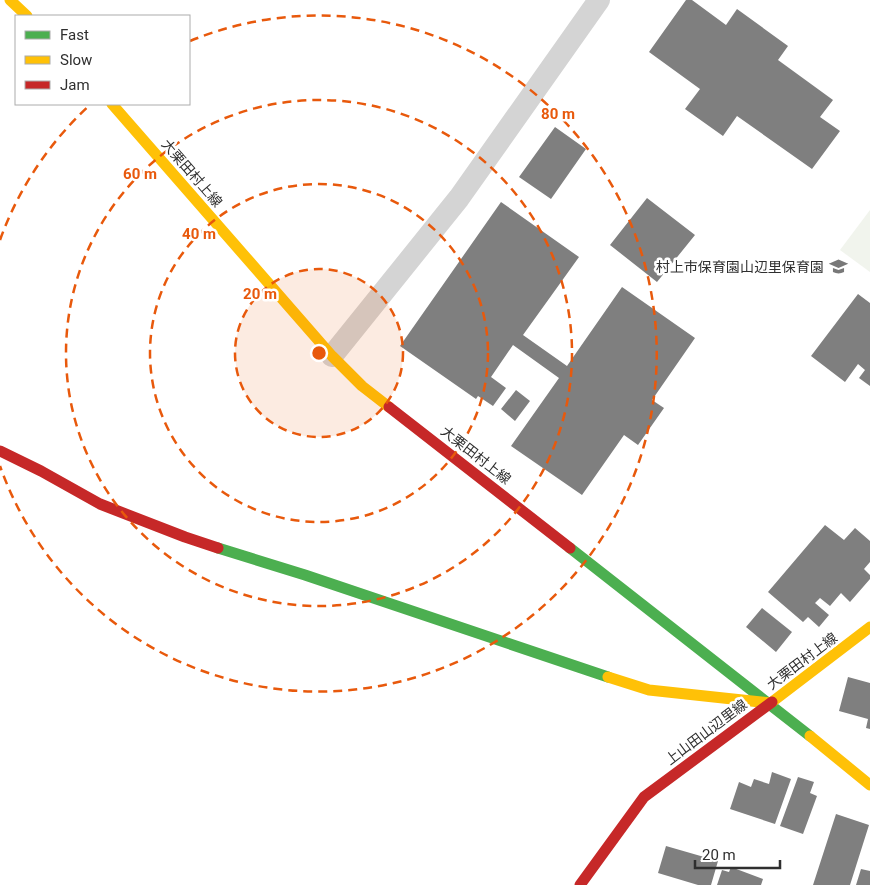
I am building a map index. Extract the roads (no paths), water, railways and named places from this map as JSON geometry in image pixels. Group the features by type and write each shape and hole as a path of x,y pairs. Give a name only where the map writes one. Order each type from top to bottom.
{"main road":[{"path":"10,0 26,15"},
{"name":"大栗田村上線","path":"113,105 332,356 362,386 770,703 870,628"},
{"path":"0,451 41,471 100,504 184,537 305,575 575,667 649,690 770,703"},
{"name":"上山田山辺里線","path":"580,885 644,797 770,703 870,784"}],"street":[{"path":"332,356 459,198 599,0"}],"place":[{"name":"村上市保育園山辺里保育園","path":"838,267"}]}
